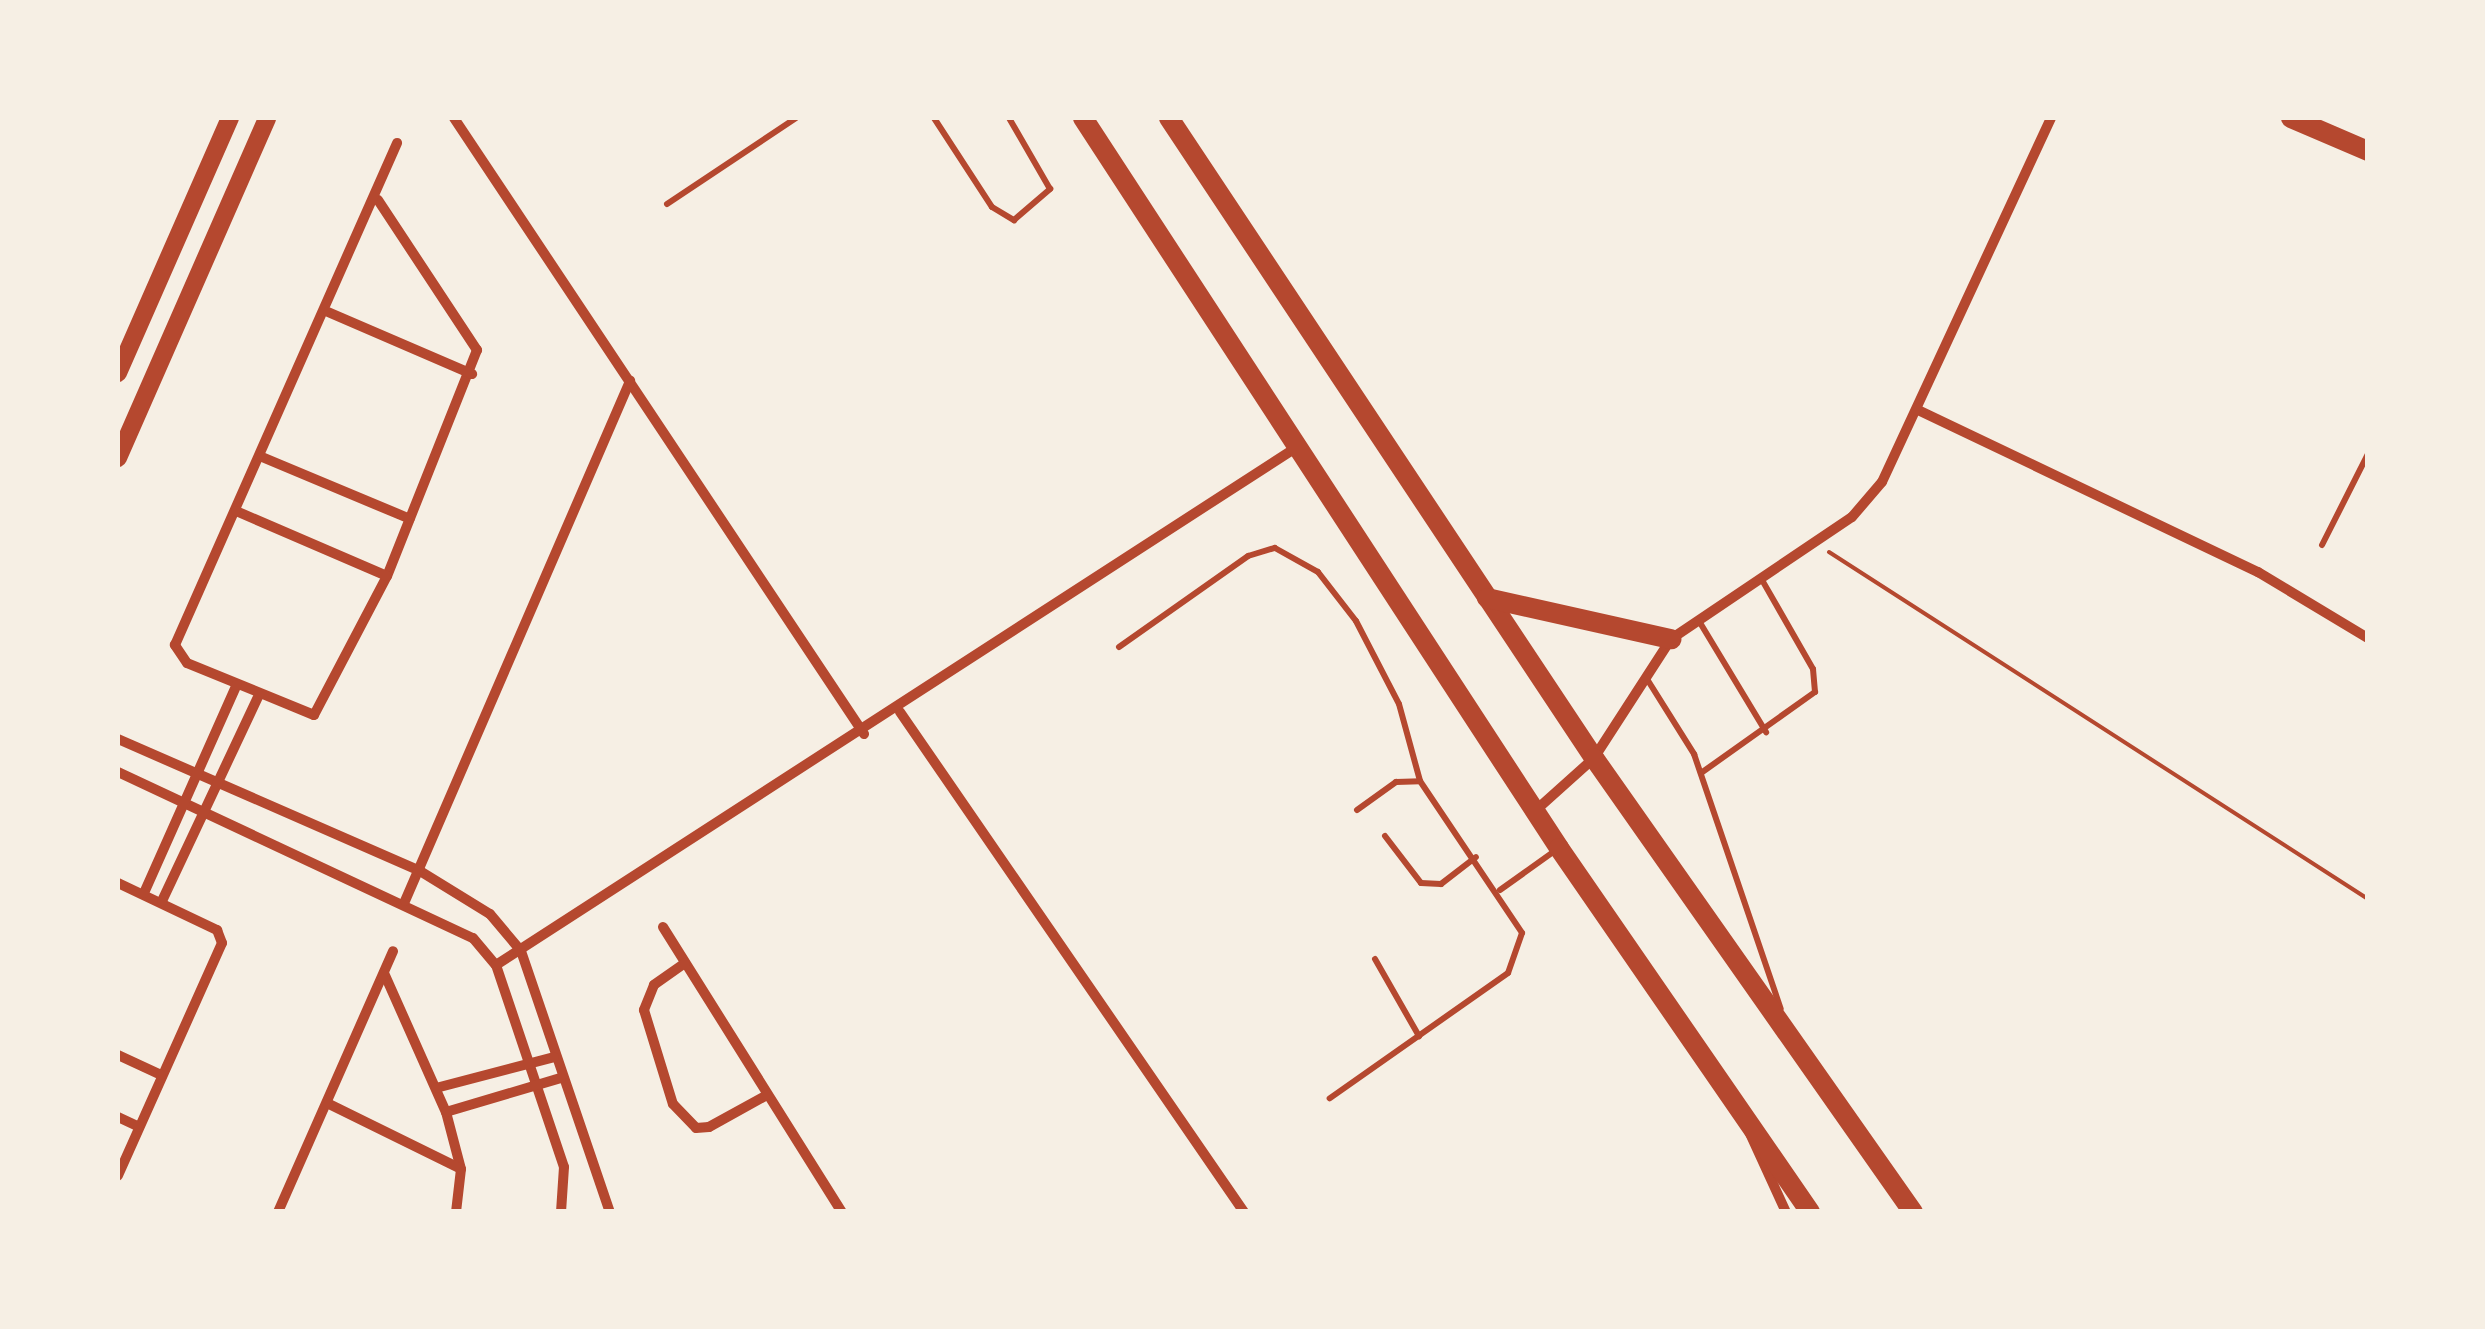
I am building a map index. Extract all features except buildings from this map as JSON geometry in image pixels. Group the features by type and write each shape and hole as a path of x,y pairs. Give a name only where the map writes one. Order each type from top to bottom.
{"main road":[{"path":"118,373 230,118"},
{"path":"118,458 267,118"},
{"path":"1084,118 1558,848 1810,1212"},
{"path":"1169,118 1594,758 1785,1023 1913,1212"},
{"path":"2291,118 2368,151"},
{"path":"1487,598 1671,639"}],"street":[{"path":"454,118 864,734"},
{"path":"1534,811 1594,758 1671,639 1816,544 1882,482 2051,118"},
{"path":"378,200 478,350 472,374 387,576 314,715 187,663 175,644 378,200 397,143"},
{"path":"328,312 472,374"},
{"path":"405,900 630,381"},
{"path":"1918,410 2258,572 2368,638"},
{"path":"496,966 900,712 1298,446"},
{"path":"262,457 410,520"},
{"path":"236,511 387,576"},
{"path":"144,893 236,686"},
{"path":"162,901 260,695"},
{"path":"900,712 1244,1212"},
{"path":"118,739 420,871 478,904 521,951 560,1078 610,1212"},
{"path":"118,772 405,900 473,938 496,966 564,1167 562,1212"},
{"path":"118,883 217,930 221,948 118,1176"},
{"path":"663,927 842,1212"},
{"path":"278,1212 393,951"},
{"path":"685,962 654,985 644,1010 674,1104 696,1128 709,1127 767,1095"},
{"path":"384,972 446,1112 461,1169 456,1212"},
{"path":"118,1056 161,1075"},
{"path":"436,1088 554,1057"},
{"path":"446,1112 560,1078"},
{"path":"326,1103 461,1169"},
{"path":"1745,1115 1753,1158 1786,1212"},
{"path":"118,1118 140,1127"}],"lane":[{"path":"667,204 796,118"},
{"path":"934,118 992,207 1014,220 1050,190 1009,118"},
{"path":"2322,545 2368,454"},
{"path":"1119,647 1248,556 1275,548 1318,572 1356,621 1399,704 1420,781 1500,890 1522,933 1517,962 1330,1098"},
{"path":"1701,773 1805,706 1818,681 1762,580"},
{"path":"1699,621 1766,732"},
{"path":"1647,679 1701,773 1785,1023"},
{"path":"1357,810 1396,782 1420,781"},
{"path":"1385,836 1421,882 1441,884 1476,857"},
{"path":"1500,890 1558,848"},
{"path":"1374,959 1419,1036"}],"path":[{"path":"1816,544 2368,899"}]}
